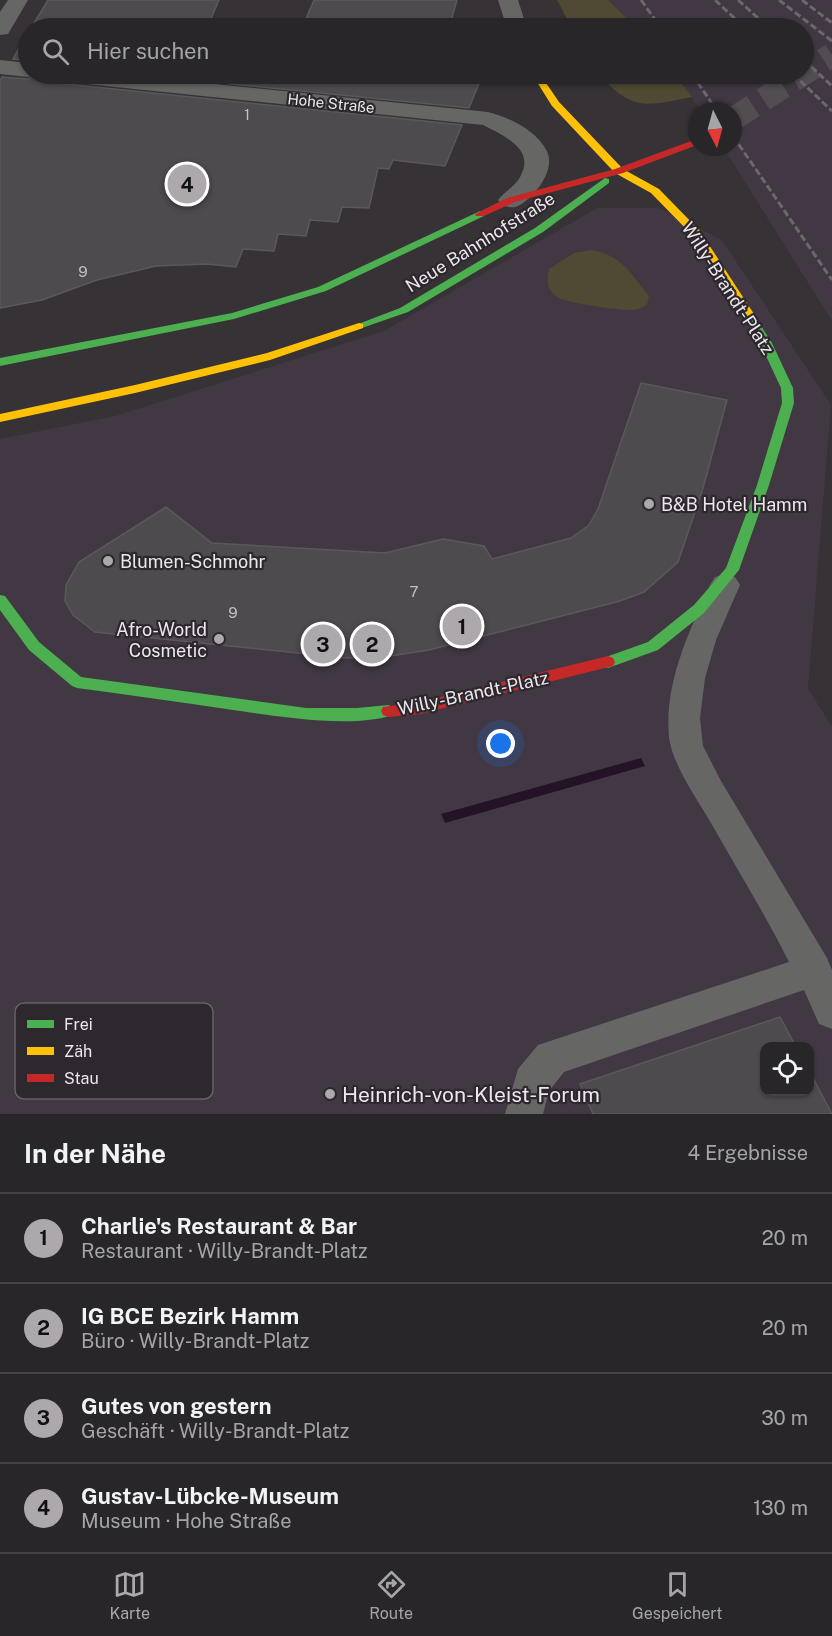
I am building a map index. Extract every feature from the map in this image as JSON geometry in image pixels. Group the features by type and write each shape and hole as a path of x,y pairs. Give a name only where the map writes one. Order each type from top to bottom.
{"main road":[{"name":"Willy-Brandt-Platz","path":"0,600 34,646 77,682 306,714 357,714 420,708 601,665 653,646 699,609 732,570 764,485 784,420 788,403 787,388 779,367 766,344 696,232 655,191 618,171 555,104 542,84"},
{"path":"618,171 688,146"},
{"name":"Neue Bahnhofstraße","path":"0,362 234,316 322,289 511,200 618,171"},
{"name":"Neue Bahnhofstraße","path":"0,418 135,389 270,356 404,310 539,230 618,171"}],"street":[{"path":"0,29 18,0"},
{"path":"508,0 514,18"},
{"path":"0,67 18,69"},
{"name":"Hohe Straße","path":"153,84 488,119 529,141 537,156 534,176 511,200"}],"lane":[{"name":"Willy-Brandt-Platz","path":"732,570 698,645 684,696 685,740 705,784 814,970 832,1012"},
{"path":"524,1114 532,1082 551,1058 814,970"}],"shaded area":[{"path":"557,0 608,0 627,18 567,18"},
{"path":"608,0 832,0 832,321 729,156 742,156 742,102 694,102 681,84 814,84 814,18 627,18"},
{"path":"609,84 682,84 692,97 663,103 641,103 621,95"},
{"path":"597,208 659,208 722,240 831,405 808,688 832,727 832,1114 0,1114 0,439 115,416 384,331"},
{"path":"591,250 602,252 624,266 649,296 647,305 634,310 618,309 573,302 555,295 548,285 549,269 574,253"},
{"path":"641,758 645,766 445,823 441,814"}],"building":[{"path":"48,0 219,0 211,18 37,18"},
{"path":"314,0 457,0 452,18 306,18"},
{"path":"18,50 18,60 13,59"},
{"path":"2,77 18,78 18,84 67,84 462,125 445,166 393,160 389,169 378,168 369,208 342,207 338,222 310,220 306,236 278,234 274,251 243,249 236,267 207,264 156,266 97,280 42,300 0,308 0,81"},
{"path":"233,84 479,84 469,108"},
{"path":"641,383 727,400 703,488 678,562 644,592 620,601 429,650 384,657 346,658 95,632 73,615 65,601 66,585 79,562 166,507 212,543 385,553 443,539 484,546 492,559 571,538 589,525 598,509"},
{"path":"780,1017 793,1042 760,1042 760,1096 814,1096 814,1080 832,1114 593,1114 580,1084"}],"tunnel":[{"path":"814,67 832,55"},
{"path":"742,113 787,84"}],"railway":[{"path":"641,0 654,18"},
{"path":"715,0 734,18"},
{"path":"738,0 758,18"},
{"path":"779,0 802,18"},
{"path":"802,0 832,23"},
{"path":"814,27 832,41"},
{"path":"814,69 832,86"},
{"path":"699,84 711,102"},
{"path":"804,84 832,111"},
{"path":"742,149 832,280"}],"traffic: fast":[{"path":"359,326 404,310 539,230 605,181"},
{"path":"0,362 234,316 322,289 480,214"},
{"path":"608,662 653,646 699,609 732,570 763,485 788,403 787,388 766,343 748,314"},
{"path":"0,600 34,646 77,682 306,714 357,714 388,711"}],"traffic: slow":[{"path":"542,84 555,104 619,171 655,191 696,233 748,314"},
{"path":"0,418 135,389 270,356 359,326"}],"traffic: jam":[{"path":"480,214 511,200 619,171 688,145"},
{"path":"388,711 420,708 608,662"}],"place":[{"name":"Gustav-Lübcke-Museum","path":"187,184"},
{"name":"B&B Hotel Hamm","path":"649,504"},
{"name":"Blumen-Schmohr","path":"108,561"},
{"name":"Charlie's Restaurant & Bar","path":"462,626"},
{"name":"Afro-World Cosmetic","path":"219,639"},
{"name":"Gutes von gestern","path":"323,644"},
{"name":"IG BCE Bezirk Hamm","path":"372,644"},
{"name":"Heinrich-von-Kleist-Forum","path":"330,1094"}]}
